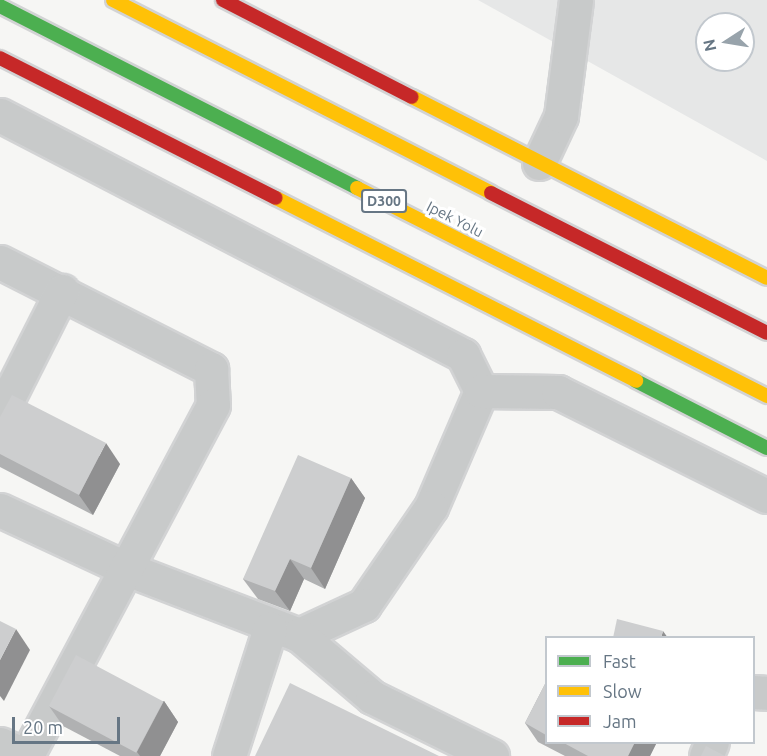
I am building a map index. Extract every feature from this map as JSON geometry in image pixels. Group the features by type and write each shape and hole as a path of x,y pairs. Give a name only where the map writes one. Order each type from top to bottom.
{"main road":[{"path":"113,0 767,333"},
{"path":"223,0 767,278"},
{"name":"Ipek Yolu","path":"0,6 767,396"},
{"path":"0,57 767,448"}],"street":[{"path":"539,163 561,116 576,0"},
{"path":"0,115 463,355 481,391 431,507 364,605 285,632 229,756"},
{"path":"0,262 62,291 211,369 213,405 128,569 26,756 0,744"},
{"path":"0,414 62,291"},
{"path":"481,391 558,393 767,496"},
{"path":"0,510 128,569 285,632 372,697 492,756"}],"shaded area":[{"path":"478,0 767,0 767,161"}],"building":[{"path":"12,395 106,443 79,495 0,454 0,417"},
{"path":"298,455 351,478 311,568 290,559 275,591 243,579"},
{"path":"617,619 663,631 662,636 613,636"},
{"path":"0,621 16,629 0,660"},
{"path":"76,655 163,701 136,753 49,706"},
{"path":"290,683 439,756 255,756"},
{"path":"545,684 545,734 525,723"},
{"path":"566,744 634,744 628,756 588,756"},
{"path":"706,746 725,756 701,756"}],"traffic: fast":[{"path":"0,6 357,188"},
{"path":"636,381 767,448"}],"traffic: slow":[{"path":"113,0 491,193"},
{"path":"412,97 767,278"},
{"path":"357,188 767,396"},
{"path":"276,198 636,381"}],"traffic: jam":[{"path":"223,0 412,97"},
{"path":"0,58 276,198"},
{"path":"491,193 767,333"}]}
